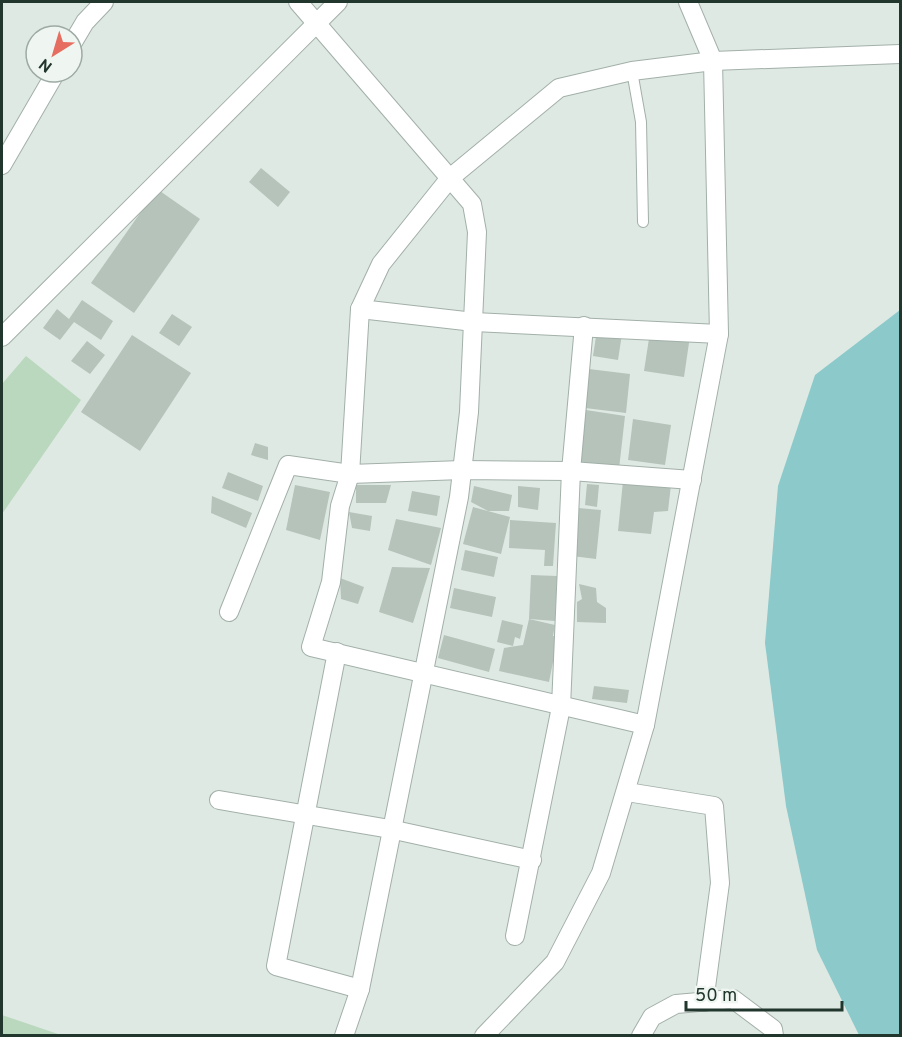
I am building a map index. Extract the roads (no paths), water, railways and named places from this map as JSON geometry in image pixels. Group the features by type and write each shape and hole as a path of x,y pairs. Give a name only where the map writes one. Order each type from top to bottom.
{"street":[{"path":"84,24 104,2"},
{"path":"298,2 472,204 477,232 474,322 462,470 425,672 390,829 360,989 344,1035"},
{"path":"2,337 338,2"},
{"path":"484,1035 555,962 601,873 627,792 645,725 719,334 713,61 688,2"},
{"path":"645,725 311,647 331,582 340,506 350,474 360,309 381,264 450,178 559,88 632,71 713,61 900,54"},
{"path":"2,165 49,84"},
{"path":"360,309 474,322 719,334"},
{"path":"515,936 561,707 571,471 584,326"},
{"path":"229,612 288,465 350,474 462,470 571,471 692,480"},
{"path":"337,652 276,966 360,989"},
{"path":"627,792 714,806 720,883 704,1002"},
{"path":"219,800 390,829 532,860"},
{"path":"641,1035 652,1017 676,1004 733,999 773,1029 774,1035"}],"lane":[{"path":"632,71 641,122 643,222"}],"water":[{"path":"900,310 900,1035 859,1035 817,950 786,806 765,643 778,486 815,375"}]}
